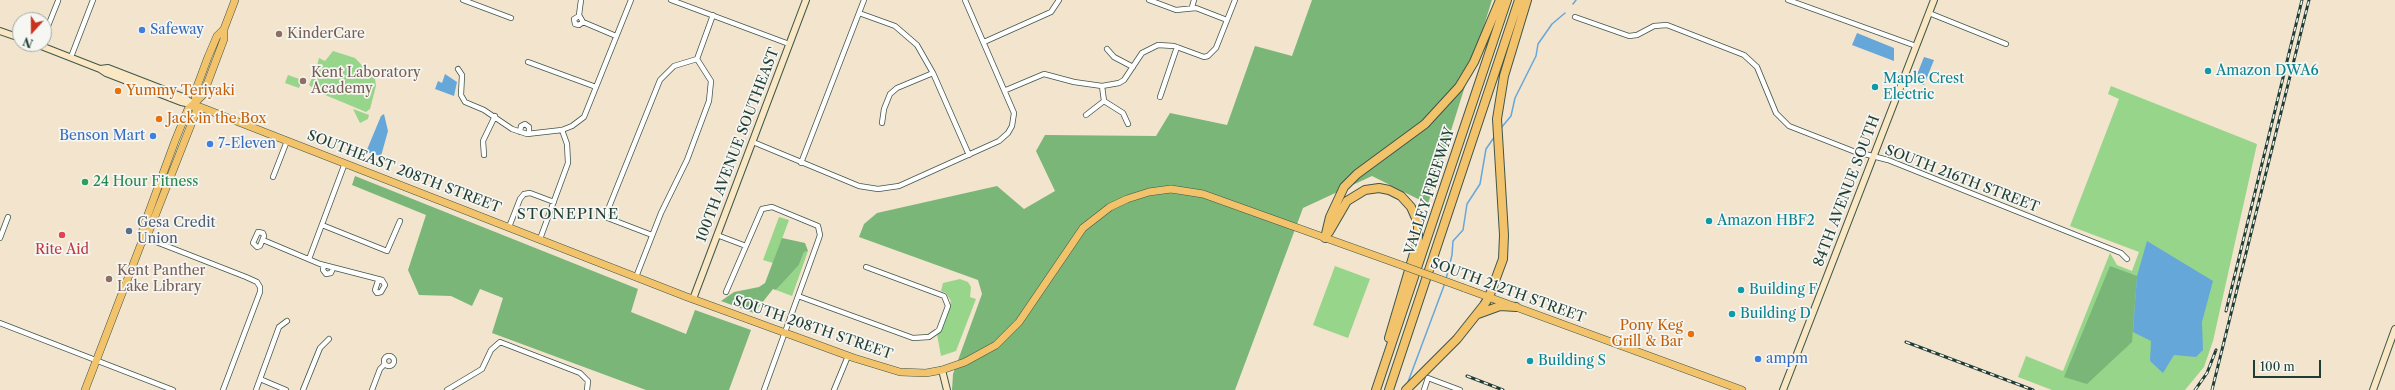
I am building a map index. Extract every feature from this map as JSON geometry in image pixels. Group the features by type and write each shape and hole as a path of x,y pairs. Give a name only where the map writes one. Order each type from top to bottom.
{"highway":[{"path":"1326,238 1330,216 1344,187 1357,174 1426,124 1458,87 1474,62 1500,0"},
{"name":"VALLEY FREEWAY","path":"1376,390 1507,0"},
{"name":"VALLEY FREEWAY","path":"1389,390 1519,0"},
{"path":"1406,390 1426,374 1457,339 1489,297 1503,259 1504,244 1497,148 1497,119 1504,76 1527,0"},
{"path":"1326,238 1347,201 1365,190 1379,188 1393,192 1406,200 1414,211 1418,223 1418,240 1392,325 1384,364"},
{"path":"1475,315 1500,306 1516,307"}],"main road":[{"path":"86,390 143,241 144,228 175,141 188,109 195,105 205,89 224,39 224,29 235,0"},
{"name":"100TH AVENUE SOUTHEAST","path":"692,298 753,142 806,0"},
{"name":"84TH AVENUE SOUTH","path":"1783,390 1934,0"},
{"path":"0,30 12,35"},
{"name":"SOUTHEAST 208TH STREET","path":"52,50 100,68 106,73 142,88 181,102 195,105 692,298"},
{"name":"SOUTH 212TH STREET","path":"942,370 974,358 1004,338 1031,304 1083,228 1102,212 1127,199 1159,190 1195,192 1234,204 1742,390"},
{"name":"SOUTH 208TH STREET","path":"692,298 848,356 900,372 926,373 942,370"},
{"path":"2373,390 2395,329"},
{"path":"942,370 945,389"}],"street":[{"path":"71,57 93,0"},
{"path":"463,0 511,18"},
{"path":"581,0 581,20 616,36"},
{"path":"458,69 462,75 460,91 463,99 495,116 520,132 529,134 562,130 572,126 584,117 631,0"},
{"path":"671,0 789,44"},
{"path":"801,163 864,0"},
{"path":"753,142 859,186 878,189 899,186 999,141 1008,133 1012,126 1014,113 1006,90 965,0"},
{"path":"984,42 1051,12 1058,0"},
{"path":"1149,0 1176,10 1192,7 1227,20"},
{"path":"1192,7 1194,0"},
{"path":"1006,90 1044,74 1074,82 1102,86 1124,80 1142,53 1151,47 1166,44 1204,57 1212,54 1216,48 1235,0"},
{"path":"1788,0 1916,46"},
{"path":"52,16 58,1"},
{"path":"859,12 904,32 922,52 969,155"},
{"path":"1929,13 2006,44"},
{"path":"697,58 713,15"},
{"name":"SOUTH 216TH STREET","path":"1575,17 1629,36 1637,35 1654,26 1667,26 1744,55 1757,67 1776,114 1789,126 1853,151 1888,160 2122,253 2127,259"},
{"path":"1160,98 1177,47"},
{"path":"1107,50 1114,57 1133,68"},
{"path":"652,235 605,217 660,80 674,66 697,58"},
{"path":"636,277 652,235 687,160 709,101 711,81 697,58"},
{"path":"528,62 596,87"},
{"path":"882,123 884,109 890,94 897,88 932,73"},
{"path":"1102,86 1104,101"},
{"path":"1086,115 1104,101"},
{"path":"1104,101 1123,113 1128,124"},
{"path":"484,156 483,141 495,116"},
{"path":"520,132 520,126 525,124 529,127 529,134"},
{"path":"540,239 568,163 567,144 562,130"},
{"path":"273,177 287,141"},
{"path":"308,259 345,163"},
{"path":"509,227 520,199 524,194 530,193 554,202"},
{"path":"726,292 762,209 772,207 816,224 820,231 818,242 764,390"},
{"path":"0,238 8,217"},
{"path":"322,225 387,251 400,221"},
{"path":"717,235 746,246"},
{"path":"263,240 324,265 381,280"},
{"path":"143,241 246,277 257,282 260,287 260,292 223,390"},
{"path":"324,265 323,270 326,274 331,273 333,268"},
{"path":"798,296 913,338 929,336 942,326 948,309 947,300 941,295 866,267"},
{"path":"256,390 280,327 287,321"},
{"path":"0,323 173,390"},
{"path":"303,390 320,348 329,339"},
{"path":"447,390 482,369 491,350 497,343 504,343 580,373 588,381 588,390"},
{"path":"834,390 848,356"},
{"path":"372,390 380,370 385,364"},
{"path":"1424,390 1426,374 1460,390"},
{"path":"260,379 286,390"}],"green space":[{"path":"1312,0 1492,0 1428,204 1372,176 1303,208 1235,390 952,390 953,374 982,294 978,280 859,237 864,224 877,213 997,186 1024,209 1055,191 1036,151 1045,135 1156,136 1170,113 1227,125 1255,46 1292,56"},
{"path":"333,51 355,58 375,79 376,86 370,109 366,112 318,92 309,85 312,78 317,80 318,78 313,76 316,68 321,70 322,68 317,66 319,58 325,61"},
{"path":"288,75 302,80 299,88 285,83"},
{"path":"2111,86 2257,144 2213,341 2204,367 2185,390 2052,390 2018,377 2026,356 2063,371 2110,253 2117,265 2132,271 2139,252 2070,226 2119,99 2108,94"},
{"path":"353,109 369,115 368,119 360,123"},
{"path":"355,176 638,289 631,312 686,334 695,310 751,330 729,390 646,390 492,333 503,298 480,289 472,306 451,296 419,295 408,270 426,215 352,185"},
{"path":"779,217 789,220 773,263 763,260"},
{"path":"782,238 805,243 808,251 804,252 799,265 776,290 773,289 754,313 721,301 734,292 759,287 765,283"},
{"path":"808,251 792,296 776,290 799,265 804,252"},
{"path":"1335,266 1370,279 1348,338 1313,325"},
{"path":"2110,266 2137,276 2132,342 2087,384 2064,377"},
{"path":"960,279 968,282 971,287 970,297 976,299 956,351 941,356 937,334 944,325 951,301 946,293 941,291 943,283"}],"water":[{"path":"1857,33 1894,48 1894,61 1852,45"},
{"path":"1924,57 1934,60 1924,85 1914,82"},
{"path":"445,74 457,82 454,96 435,89 438,81 442,83"},
{"path":"384,114 388,131 381,156 366,152 381,116"},
{"path":"2147,241 2213,281 2202,322 2203,350 2196,357 2174,355 2163,373 2150,361 2151,341 2133,332 2137,276"}],"waterway":[{"path":"1573,4 1576,0"},
{"path":"1501,128 1511,116 1515,98 1536,56 1538,44 1552,24 1565,13"},
{"path":"1446,279 1452,255 1453,241 1463,230 1467,204 1480,184 1486,149 1495,136"},
{"path":"1408,382 1445,283"}],"railway":[{"path":"2226,311 2302,0"},
{"path":"2212,390 2309,0"},
{"path":"1906,342 2033,390"},
{"path":"2195,390 2207,373 2216,350"},
{"path":"1467,376 1503,390"}],"place":[{"name":"Safeway","path":"142,30"},
{"name":"KinderCare","path":"279,34"},
{"name":"Amazon DWA6","path":"2208,71"},
{"name":"Kent Laboratory Academy","path":"303,81"},
{"name":"Maple Crest Electric","path":"1875,87"},
{"name":"Yummy Teriyaki","path":"118,91"},
{"name":"Jack in the Box","path":"159,119"},
{"name":"Benson Mart","path":"153,136"},
{"name":"7-Eleven","path":"210,144"},
{"name":"24 Hour Fitness","path":"85,182"},
{"name":"Amazon HBF2","path":"1709,221"},
{"name":"Gesa Credit Union","path":"129,231"},
{"name":"Rite Aid","path":"62,235"},
{"name":"Kent Panther Lake Library","path":"109,279"},
{"name":"Building F","path":"1741,290"},
{"name":"Building D","path":"1732,314"},
{"name":"Pony Keg Grill & Bar","path":"1691,334"},
{"name":"ampm","path":"1758,359"},
{"name":"Building S","path":"1530,361"}],"district":[{"name":"STONEPINE","path":"568,215"}]}
